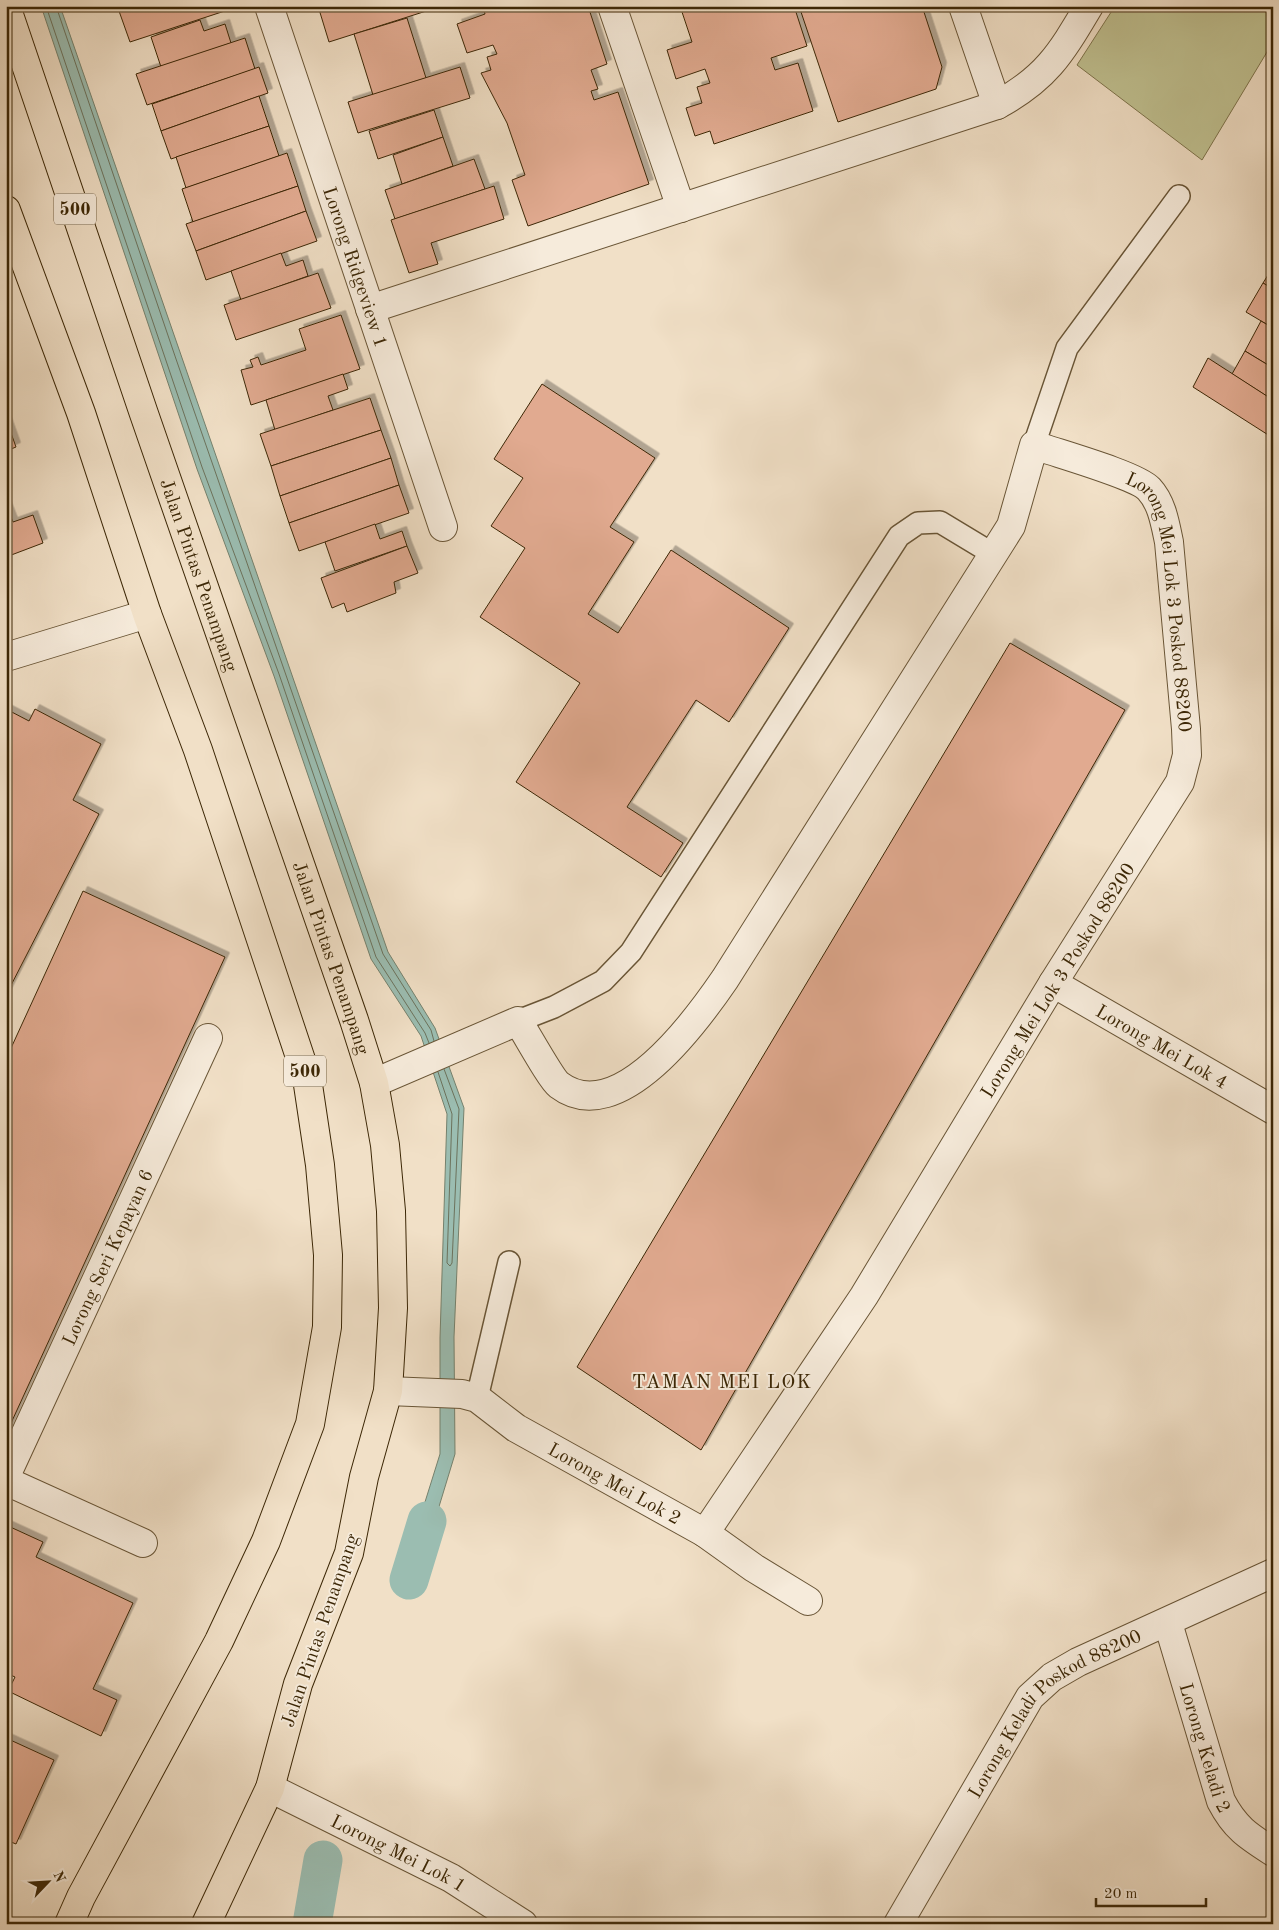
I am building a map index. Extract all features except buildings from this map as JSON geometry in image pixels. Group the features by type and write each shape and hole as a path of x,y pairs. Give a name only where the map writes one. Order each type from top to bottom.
{"main road":[{"name":"Jalan Pintas Penampang","path":"6,6 374,1083 385,1144 392,1211 393,1308 388,1391 364,1477 349,1553 298,1684 270,1788 206,1924"},
{"name":"500","path":"6,210 81,413 147,614 198,750 307,1078 320,1165 328,1256 327,1327 310,1424 266,1541 219,1641 81,1897 69,1924"}],"street":[{"name":"Lorong Ridgeview 1","path":"269,6 443,527"},
{"path":"612,6 681,208"},
{"path":"963,6 998,105"},
{"path":"370,309 998,105 1023,91 1058,58 1089,6"},
{"path":"374,1083 518,1022 559,1085 585,1097 613,1091 639,1076 668,1052 701,1015 725,979 1011,526 1034,445"},
{"name":"Lorong Mei Lok 3 Poskod 88200","path":"705,1533 864,1296 1053,983 1180,782 1187,755 1186,729 1169,542 1163,513 1148,488 1124,476 1034,445"},
{"path":"6,657 147,614"},
{"name":"Lorong Mei Lok 4","path":"1053,983 1273,1110"},
{"name":"Lorong Seri Kepayan 6","path":"6,1476 208,1038"},
{"path":"388,1391 470,1396"},
{"name":"Lorong Mei Lok 2","path":"470,1396 516,1428 705,1533 754,1568 808,1601"},
{"path":"6,1481 143,1543"},
{"name":"Lorong Keladi Poskod 88200","path":"898,1924 1030,1697 1052,1678 1078,1662 1168,1623 1273,1573"},
{"name":"Lorong Keladi 2","path":"1168,1623 1221,1801 1230,1820 1245,1835 1273,1852"},
{"name":"Lorong Mei Lok 1","path":"270,1788 451,1878 523,1924"},
{"path":"53,1924 81,1897"}],"lane":[{"path":"1034,445 1067,348 1179,196"},
{"path":"518,1022 554,1007 603,981 632,952 900,536 918,523 940,522 993,554"},
{"path":"470,1396 508,1262"}],"green space":[{"path":"1115,6 1273,6 1273,42 1202,160 1077,65"}],"water":[{"path":"41,6 60,6 388,952 435,1028 464,1108 454,1337 455,1454 417,1579 405,1566 440,1454 440,1338 447,1114 421,1036 371,959 274,676 197,469"}],"waterway":[{"path":"409,1580 427,1521"},
{"path":"312,1924 323,1860"}],"district":[{"name":"TAMAN MEI LOK","path":"722,1381"}]}
